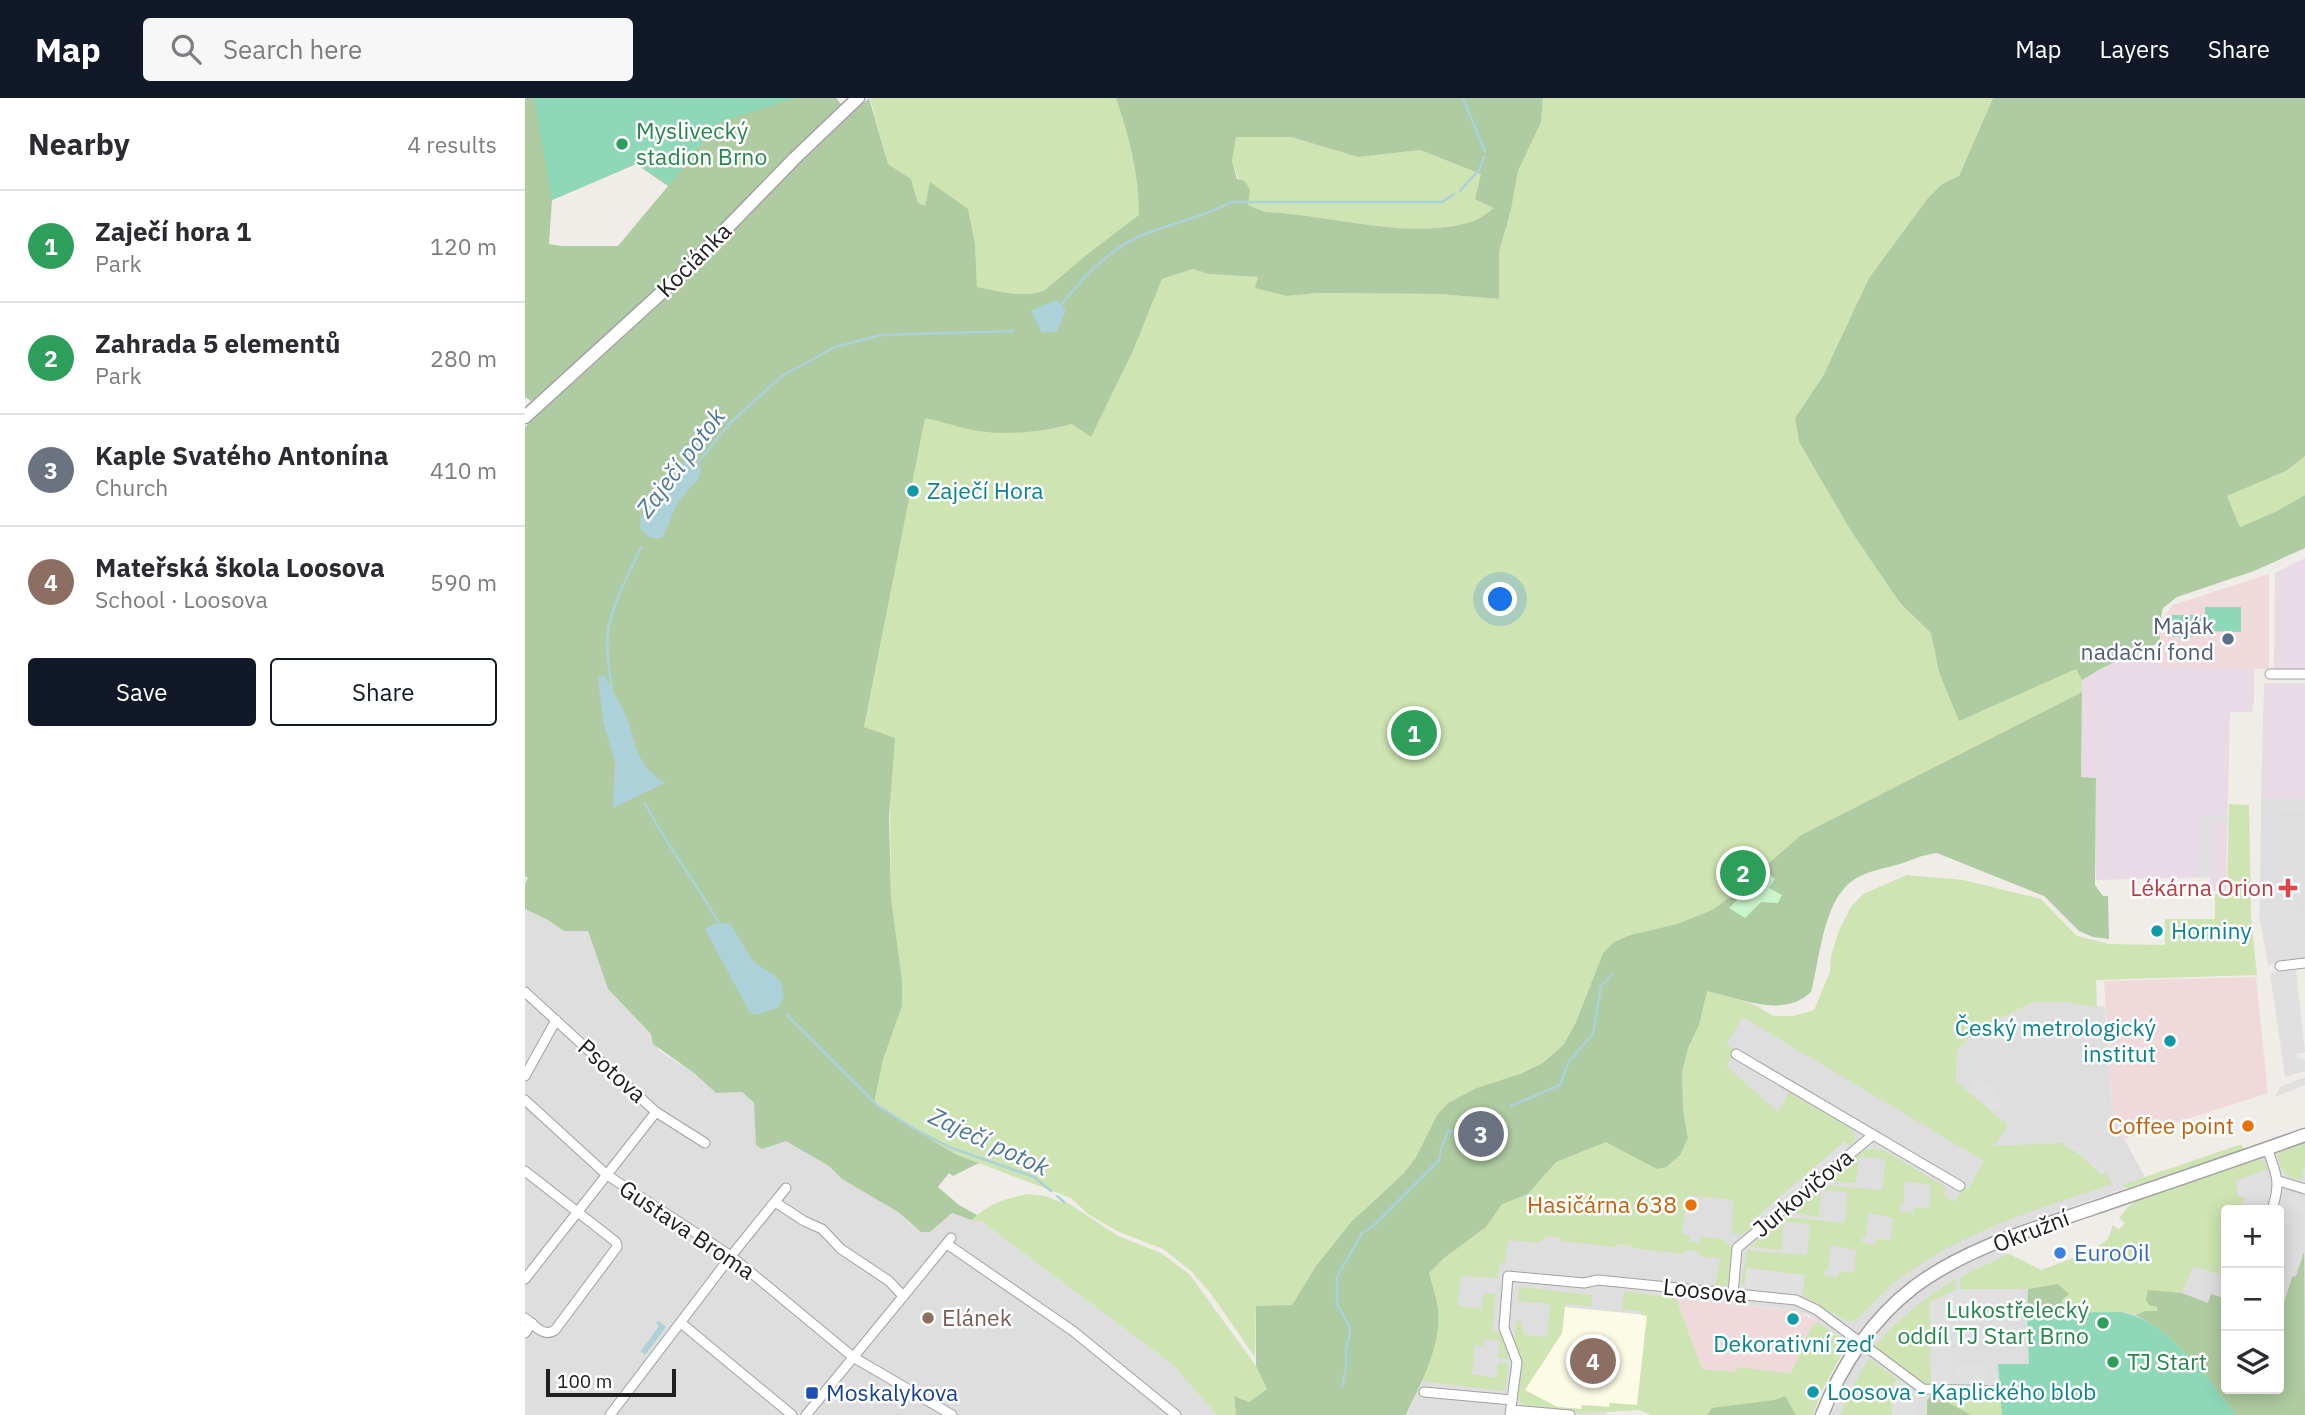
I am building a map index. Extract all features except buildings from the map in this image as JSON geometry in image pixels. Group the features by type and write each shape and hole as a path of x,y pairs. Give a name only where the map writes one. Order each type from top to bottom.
{"street":[{"name":"Kociánka","path":"525,417 673,283 795,158 858,98"},
{"path":"2270,674 2305,674"},
{"path":"2280,966 2305,963"},
{"name":"Psotova","path":"525,992 656,1112 705,1143"},
{"path":"525,1076 556,1020"},
{"name":"Jurkovičova","path":"1736,1054 1960,1186"},
{"name":"Gustava Broma","path":"525,1100 607,1175 731,1256 853,1357 952,1415"},
{"path":"525,1279 656,1112"},
{"name":"Jurkovičova","path":"1733,1294 1737,1248 1873,1135"},
{"name":"Okružní","path":"1822,1415 1860,1342 1874,1324 1908,1292 1964,1258 2032,1229 2305,1135"},
{"path":"2267,1148 2279,1181 2273,1205"},
{"path":"525,1171 616,1242 617,1247 555,1329 545,1333 529,1321 525,1333"},
{"path":"2279,1181 2305,1189"},
{"path":"610,1415 786,1188"},
{"path":"775,1202 804,1222 822,1229 841,1249 889,1281 903,1296"},
{"path":"806,1415 949,1241 1073,1331 1176,1415"},
{"name":"Loosova","path":"1511,1408 1517,1362 1504,1328 1508,1276 1584,1283 1598,1280 1796,1300 1817,1310 1923,1390 2000,1391"},
{"path":"681,1323 792,1415"},
{"path":"1424,1392 1511,1408 1570,1415"}],"shaded area":[{"path":"2305,558 2305,669 2274,669 2275,573"},
{"path":"2269,574 2269,669 2159,668 2160,622 2173,605"},
{"path":"2160,642 2160,668 2254,669 2252,712 2230,712 2226,891 2210,891 2210,877 2096,880 2096,778 2081,777 2082,680"},
{"path":"2264,683 2305,683 2305,799 2261,798"},
{"path":"2261,798 2305,799 2305,939 2301,916 2286,903 2260,903"},
{"path":"2275,806 2305,806 2305,813 2275,812"},
{"path":"2200,815 2228,816 2228,823 2211,822 2210,877 2199,878"},
{"path":"2260,903 2298,903 2305,939 2305,960 2268,965 2259,915"},
{"path":"525,909 564,931 588,931 608,989 651,1034 659,1051 694,1073 716,1093 742,1092 754,1104 762,1149 786,1140 829,1166 842,1179 898,1212 911,1225 930,1232 952,1213 981,1221 1172,1364 1217,1415 525,1415"},
{"path":"2296,970 2305,1052 2296,1054 2305,1060 2305,1071 2285,1077 2270,973"},
{"name":"Český metrologický institut","path":"2256,977 2268,1093 2125,1139 2113,1118 2104,981"},
{"path":"1707,990 1755,1005 1993,1146 2008,1125 1956,1081 1957,1051 1975,1031 2033,1002 2066,1002 2105,1007 2113,1118 2147,1181 2030,1221 1950,1256 1898,1291 1866,1323 1848,1349 1845,1349 1839,1337 1807,1314 1783,1309 1664,1297 1641,1311 1639,1410 1608,1412 1605,1415 1407,1415 1430,1362 1429,1273"},
{"path":"1974,1074 1995,1089 1996,1096 2003,1102 2000,1108 1992,1111 1969,1092"},
{"path":"2305,1077 2305,1085 2275,1097 2280,1087"},
{"path":"2066,1139 2099,1162 2106,1172 2101,1175 2081,1155 2064,1145"},
{"path":"1845,1141 1849,1146 1753,1227 1749,1223"},
{"path":"2305,1142 2305,1415 1831,1415 1855,1361 1879,1329 1900,1307 1938,1277 1992,1251 2009,1254 2041,1270 2065,1262 2091,1252 2108,1239 2113,1225 2119,1230 2125,1223 2119,1218 2128,1207 2143,1197"},
{"path":"2265,1170 2270,1191 2266,1204 2238,1196 2236,1181"},
{"path":"591,1178 606,1190 593,1207 578,1195"},
{"path":"2288,1196 2305,1198 2305,1216 2284,1208"},
{"path":"941,1257 947,1262 924,1290 919,1286"},
{"path":"1747,1268 1805,1275 1802,1295 1744,1288"},
{"path":"1957,1289 2020,1289 2020,1306 1960,1305 1960,1318 1953,1318 1951,1321 1951,1383 1931,1383 1930,1302"},
{"path":"1676,1298 1797,1311 1818,1322 1811,1327 1791,1373 1737,1367 1736,1373 1702,1369"},
{"path":"1565,1307 1647,1315 1637,1406 1610,1403 1609,1407 1557,1407 1524,1390 1562,1333"},
{"path":"1954,1364 1987,1364 1987,1382 1954,1382"},
{"path":"1899,1381 1915,1392 1914,1415 1892,1415 1894,1382"}],"green space":[{"path":"525,98 836,98 841,104 675,273 531,401 525,397","holes":["636,164 668,186 618,246 549,244 552,200"]},
{"name":"Myslivecký stadion Brno","path":"534,98 794,98 718,123 669,185 636,164 552,200"},
{"path":"869,98 888,164 911,179 918,203 925,206 930,182 968,209 975,243 977,287 1029,294 1045,290 1139,215 1132,155 1116,98 1543,98 1541,122 1518,171 1499,252 1499,299 1440,294 1318,293 1287,296 1255,288 1258,277 1209,274 1193,269 1162,279 1133,351 1091,437 1072,424 1036,431 997,433 925,418 864,727 895,738 889,816 891,898 902,980 902,1006 883,1060 874,1104 955,1154 979,1163 953,1176 949,1173 938,1187 959,1205 977,1215 972,1220 952,1213 930,1232 921,1232 898,1212 842,1179 829,1166 786,1141 762,1149 756,1145 754,1103 742,1092 716,1093 694,1073 653,1044 651,1034 608,989 588,931 564,931 525,909 525,883 528,878 525,876 525,427 683,283 785,178","holes":["1236,137 1291,137 1358,157 1420,150 1481,174 1475,199 1494,208 1476,220 1427,229 1265,212 1248,205 1250,190 1245,181 1237,179 1232,161"]},
{"path":"870,98 1116,98 1133,155 1140,215 1045,290 1020,294 977,287 975,243 968,209 930,183 925,207 918,203 911,179 888,164"},
{"path":"1543,98 1993,98 1959,176 1942,184 1928,198 1869,278 1823,376 1795,418 1799,442 1851,531 1900,603 1931,632 1939,672 2076,668 2082,680 2082,692 1801,835 1712,910 1677,924 1630,935 1614,942 1603,953 1576,1022 1564,1044 1543,1063 1437,1115 1415,1159 1403,1174 1351,1222 1316,1266 1292,1305 1256,1306 1255,1357 1211,1294 1191,1271 1163,1249 1117,1231 1088,1214 1071,1198 955,1154 874,1104 883,1060 902,1006 902,980 891,898 890,794 864,727 925,417 975,430 1058,428 1072,424 1091,436 1133,351 1162,279 1193,269 1209,274 1259,277 1287,296 1318,293 1440,294 1499,299 1499,252 1518,171 1541,122"},
{"path":"1993,98 2305,98 2305,456 2286,471 2227,496 2240,527 2305,495 2305,548 2254,571 2177,597 2163,608 2160,642 2082,680 2076,669 1959,721 1939,672 1931,633 1900,603 1851,531 1799,442 1795,418 1823,376 1869,278 1928,198 1942,184 1959,176"},
{"path":"1235,137 1291,137 1358,157 1420,150 1481,174 1495,208 1477,220 1454,227 1428,229 1401,229 1265,212 1248,205 1232,161"},
{"path":"2305,456 2305,495 2240,527 2227,496 2286,471"},
{"path":"2205,607 2241,607 2241,632 2205,631"},
{"path":"2172,615 2203,615 2204,636 2172,637"},
{"path":"2082,692 2081,777 2096,778 2095,885 2103,896 2108,896 2109,939 2093,937 2079,931 2044,896 1937,853 1860,876 1844,888 1829,914 1811,992 1800,1000 1774,1005 1747,1002 1707,991 1699,1025 1688,1048 1682,1072 1683,1111 1688,1138 1680,1155 1666,1167 1657,1169 1606,1142 1556,1162 1528,1194 1502,1204 1486,1227 1444,1258 1429,1273 1438,1310 1436,1338 1429,1364 1406,1415 1236,1415 1234,1396 1249,1402 1267,1389 1256,1366 1256,1306 1292,1305 1316,1266 1351,1222 1403,1174 1415,1159 1437,1115 1448,1103 1477,1088 1520,1074 1543,1063 1564,1044 1576,1022 1603,953 1614,942 1630,935 1677,924 1712,910 1801,835"},
{"path":"2229,804 2249,805 2251,917 2257,975 2096,980 2097,1007 2066,1002 2033,1002 1975,1031 1957,1051 1956,1081 2008,1125 1994,1146 2064,1143 2101,1175 2106,1172 2112,1184 2002,1223 1950,1247 1900,1278 1853,1322 1848,1322 1802,1295 1805,1275 1747,1269 1744,1288 1741,1283 1747,1250 1807,1255 1810,1224 1784,1222 1781,1250 1750,1247 1784,1217 1845,1223 1847,1192 1821,1190 1819,1217 1790,1212 1823,1185 1883,1190 1885,1159 1859,1157 1856,1183 1827,1181 1865,1149 1883,1150 1945,1187 1944,1195 1955,1202 1964,1187 1968,1189 1984,1161 1743,1017 1726,1044 1735,1050 1726,1066 1778,1112 1789,1092 1851,1129 1855,1136 1853,1143 1849,1146 1846,1142 1749,1223 1753,1227 1741,1235 1732,1233 1733,1200 1687,1195 1682,1234 1690,1236 1690,1242 1700,1242 1701,1237 1723,1240 1732,1250 1731,1276 1726,1287 1715,1285 1720,1258 1700,1256 1700,1252 1685,1250 1684,1254 1616,1244 1616,1247 1561,1241 1561,1238 1546,1236 1541,1243 1508,1240 1505,1263 1500,1263 1498,1278 1461,1276 1458,1306 1481,1309 1483,1293 1496,1294 1492,1331 1503,1332 1509,1348 1508,1359 1498,1358 1500,1340 1484,1339 1483,1346 1475,1345 1472,1374 1496,1378 1498,1363 1508,1363 1505,1391 1427,1382 1422,1378 1430,1362 1438,1310 1429,1273 1444,1258 1486,1227 1502,1204 1528,1194 1556,1162 1606,1142 1657,1169 1688,1138 1683,1111 1682,1072 1688,1048 1699,1025 1707,990 1755,1005 1773,1016 1793,1016 1814,1010 1830,972 1831,956 1839,930 1851,907 1863,894 1907,875 1963,880 2041,899 2077,936 2109,944 2165,945 2165,919 2215,919 2215,894 2227,893","holes":["1905,1181 1931,1185 1929,1208 1914,1207 1913,1212 1899,1211 1900,1205 1903,1205","1868,1213 1893,1218 1891,1240 1877,1239 1876,1244 1862,1243 1862,1237 1866,1237","1831,1245 1856,1250 1854,1273 1839,1271 1838,1277 1824,1275 1824,1270 1828,1270"]},
{"path":"1767,872 1775,879 1769,888 1782,895 1778,903 1761,902 1745,918 1729,908 1748,894"},
{"path":"2305,1142 2305,1165 2301,1181 2284,1172 2278,1153"},
{"path":"2239,1145 2244,1149 2127,1188 2121,1185"},
{"path":"2254,1159 2263,1161 2269,1169 2236,1181 2238,1195 2244,1198 2241,1205 2221,1205 2221,1274 2193,1266 2182,1293 2148,1291 2157,1311 2145,1311 2136,1315 2121,1312 2076,1312 2062,1305 2062,1300 2067,1297 2058,1284 2028,1289 1960,1289 1960,1277 2009,1254 2041,1270 2091,1252 2108,1239 2113,1225 2119,1230 2125,1223 2119,1218 2128,1207 2143,1197"},
{"path":"1028,1194 1045,1196 1063,1203 1065,1201 1118,1236 1161,1253 1190,1275 1256,1366 1267,1389 1249,1402 1234,1396 1236,1415 1217,1415 1172,1364 981,1221 972,1220 998,1203"},
{"path":"2304,1252 2305,1415 2236,1415 2195,1361 2163,1332 2136,1315 2145,1311 2157,1311 2157,1307 2149,1305 2146,1300 2148,1290 2182,1293 2208,1303 2211,1294 2221,1297 2221,1394 2284,1394 2284,1303 2292,1277 2296,1276"},
{"path":"1955,1279 1956,1290 1930,1302 1931,1383 1936,1383 1936,1386 1926,1385 1874,1347 1912,1310"},
{"path":"2058,1284 2069,1294 2062,1300 2062,1305 2076,1312 2027,1313 2028,1289"},
{"path":"1519,1287 1592,1295 1591,1306 1565,1304 1562,1333 1525,1390 1557,1407 1609,1407 1610,1403 1637,1405 1647,1316 1641,1315 1641,1311 1622,1309 1624,1291 1676,1298 1702,1369 1736,1372 1737,1367 1791,1373 1811,1327 1818,1322 1842,1339 1845,1349 1822,1390 1813,1415 1650,1415 1639,1410 1581,1413 1525,1407 1515,1396 1516,1321 1520,1321 1524,1335 1547,1337 1550,1304 1518,1301"},
{"name":"TJ Start","path":"2121,1312 2148,1322 2171,1339 2197,1363 2236,1415 2002,1415 1998,1364 2029,1364 2027,1313"},
{"path":"1869,1358 1899,1381 1894,1382 1892,1415 1840,1415 1847,1397"},
{"path":"2000,1395 2010,1415 1971,1415 1936,1396"},
{"path":"1785,1396 1796,1415 1707,1415 1712,1408 1775,1400"},
{"path":"1930,1396 1936,1396 1971,1415 1927,1415 1927,1401"}],"water":[{"path":"1056,300 1066,309 1057,331 1042,333 1031,311"},
{"path":"690,461 700,466 699,478 678,502 663,537 653,538 647,535 640,528 640,518 653,504 679,465"},
{"path":"605,675 628,720 641,759 665,783 613,808 615,761 603,722 598,678"},
{"path":"730,923 753,961 780,980 784,996 779,1007 756,1015 749,1011 705,929 713,924"},
{"path":"658,1321 666,1327 645,1355 641,1351 659,1326 656,1323"}],"waterway":[{"path":"1463,98 1485,152"},
{"path":"1460,191 1479,170 1484,157"},
{"path":"1060,306 1095,267 1126,243 1231,202 1442,202 1454,194"},
{"name":"Zaječí potok","path":"696,465 731,422 782,376 835,347 881,335 1013,331"},
{"name":"Zaječí potok","path":"612,691 607,653 610,620 641,547"},
{"name":"Zaječí potok","path":"645,803 720,926"},
{"path":"1511,1106 1560,1085 1569,1061 1593,1034 1601,986 1612,974"},
{"name":"Zaječí potok","path":"787,1015 878,1106 949,1147 1034,1177 1051,1191"},
{"path":"1342,1387 1350,1334 1349,1326 1337,1304 1337,1277 1362,1233 1372,1227 1439,1160 1449,1130 1459,1135"},
{"name":"Zaječí potok","path":"1057,1196 1064,1202"}],"place":[{"name":"Myslivecký stadion Brno","path":"622,144"},
{"name":"Zaječí Hora","path":"913,491"},
{"name":"Maják nadační fond","path":"2228,639"},
{"name":"Zaječí hora 1","path":"1414,733"},
{"name":"Zahrada 5 elementů","path":"1743,873"},
{"name":"Lékárna Orion","path":"2288,888"},
{"name":"Horniny","path":"2157,931"},
{"name":"Český metrologický institut","path":"2170,1041"},
{"name":"Coffee point","path":"2248,1126"},
{"name":"Kaple Svatého Antonína","path":"1481,1134"},
{"name":"Hasičárna 638","path":"1691,1205"},
{"name":"EuroOil","path":"2060,1253"},
{"name":"Elánek","path":"928,1318"},
{"name":"Dekorativní zeď","path":"1793,1319"},
{"name":"Lukostřelecký oddíl TJ Start Brno","path":"2103,1323"},
{"name":"Mateřská škola Loosova","path":"1593,1361"},
{"name":"TJ Start","path":"2113,1362"},
{"name":"Loosova - Kaplického blob","path":"1813,1392"},
{"name":"Moskalykova","path":"812,1393"}]}
